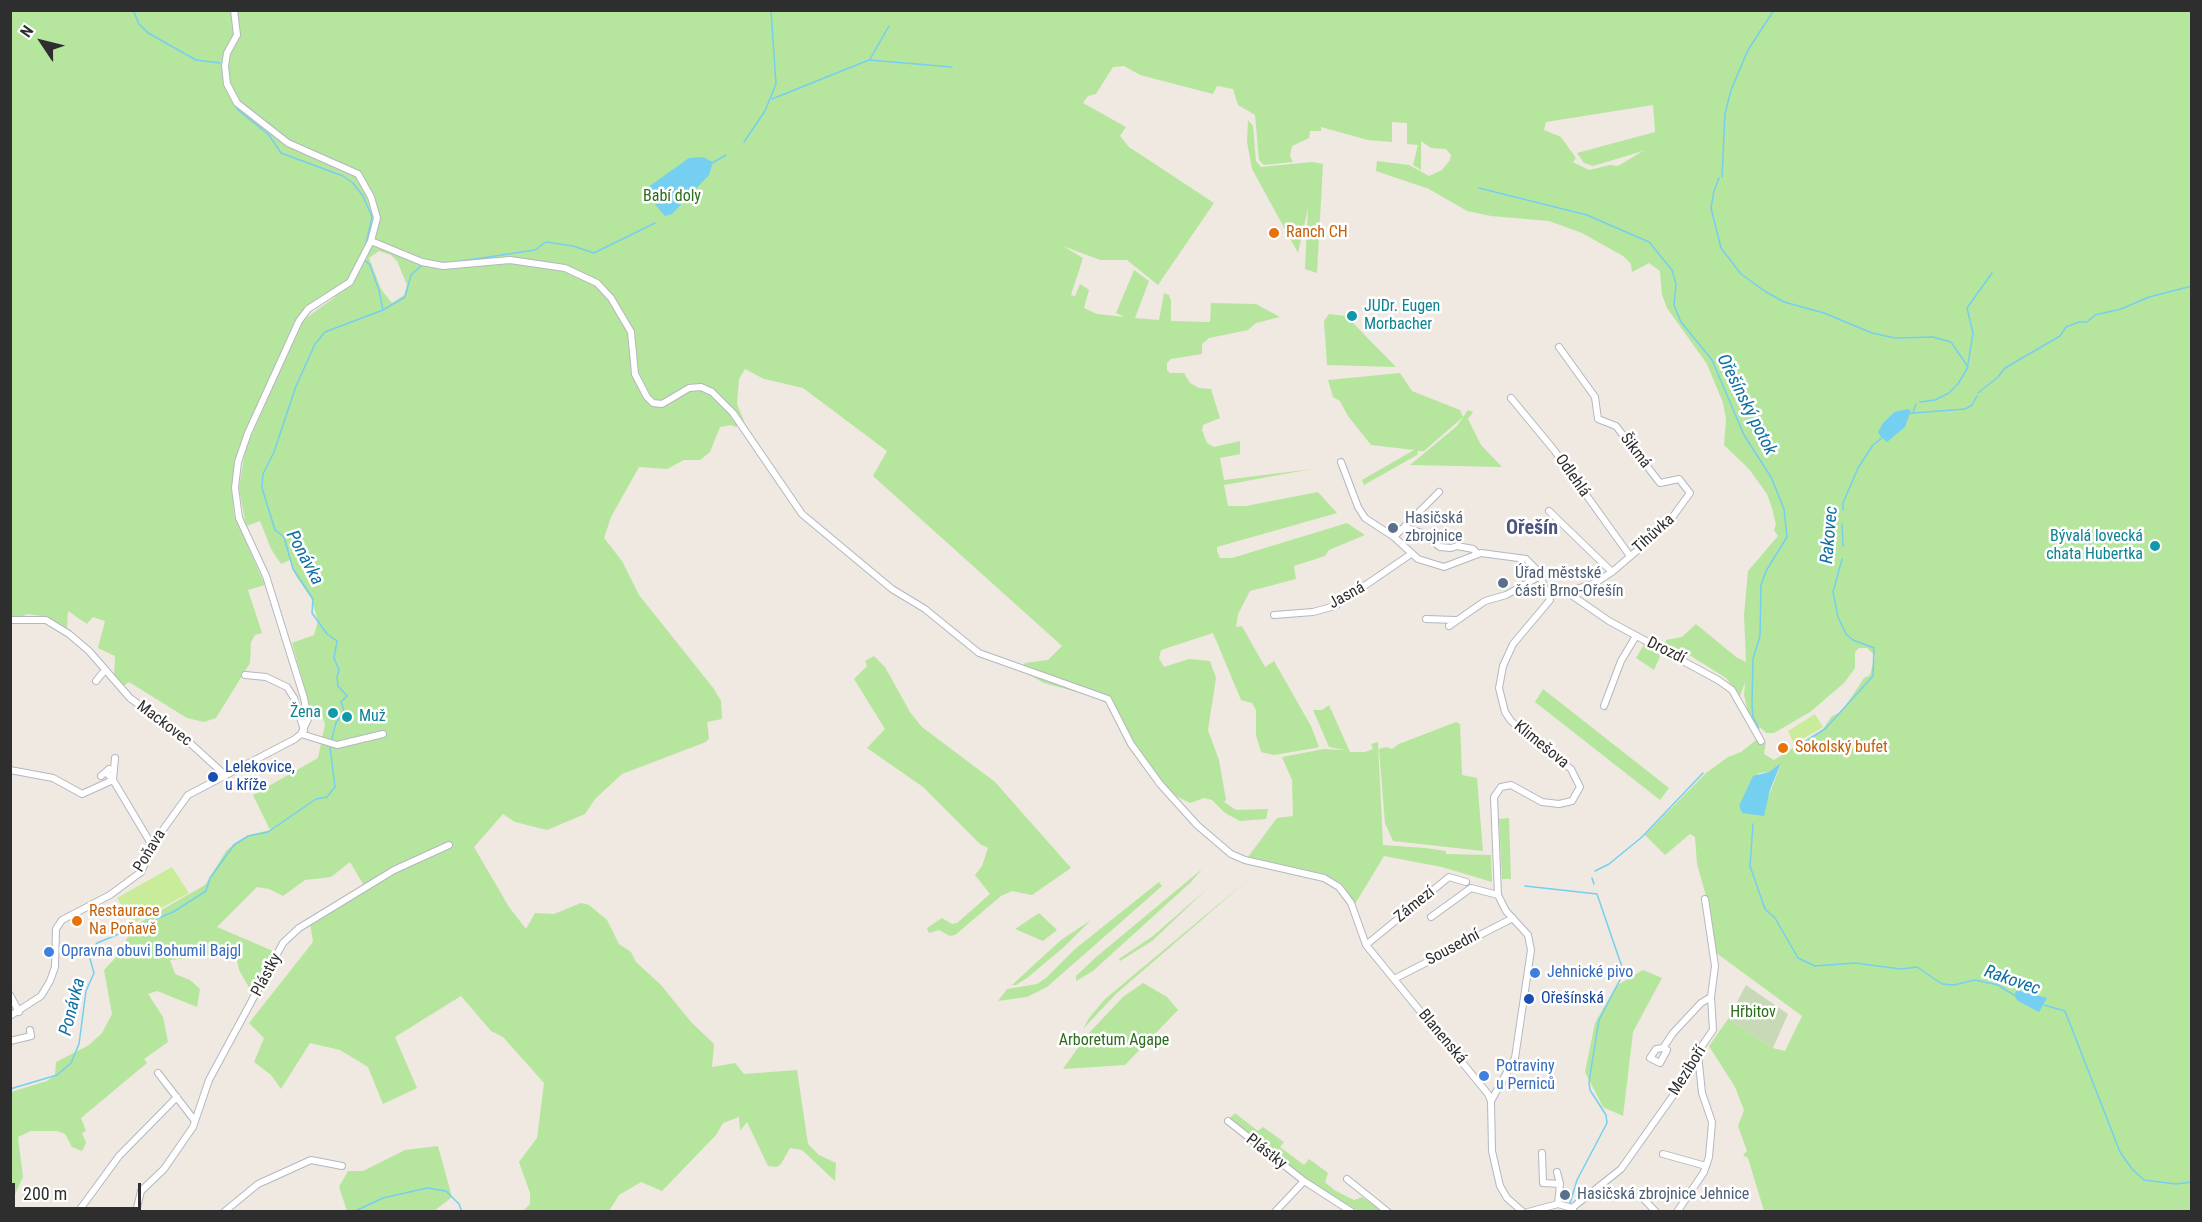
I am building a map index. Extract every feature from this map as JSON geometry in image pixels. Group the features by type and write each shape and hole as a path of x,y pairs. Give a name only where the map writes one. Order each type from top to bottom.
{"street":[{"path":"234,10 237,34 227,53 225,66 227,84 237,103 288,143 358,174 371,196 377,218 363,260 350,282 308,309 299,321 248,433 238,462 236,496 239,518 266,576 307,711 308,719 302,732"},
{"name":"Blanenská","path":"371,241 422,262 443,266 510,260 565,268 597,283 611,298 631,332 635,374 646,397 654,404 662,404 688,388 701,387 712,392 733,413 802,514 892,589 914,601 979,653 1108,699 1131,744 1160,784 1197,825 1231,854 1245,860 1324,878 1344,893 1366,945 1482,1086 1491,1101"},
{"name":"Šikmá","path":"1558,347 1595,398 1598,419 1616,426 1660,483 1679,479 1689,489 1690,495 1680,511"},
{"name":"Odlehlá","path":"1511,398 1554,450 1630,556"},
{"path":"1341,462 1361,512 1368,521 1394,537 1422,562 1444,567 1478,554 1526,559 1540,576 1548,594 1567,592"},
{"path":"1394,537 1439,492"},
{"path":"1549,511 1612,572"},
{"name":"Tihůvka","path":"1567,592 1595,583 1612,572 1653,538 1680,511"},
{"path":"1404,527 1422,533 1440,547 1457,546 1473,549 1478,554"},
{"name":"Jasná","path":"1274,615 1313,612 1335,606 1411,554"},
{"path":"1449,626 1485,601 1506,595 1540,576"},
{"name":"Drozdí","path":"1567,592 1609,621 1690,663 1732,690 1761,741"},
{"name":"Klimešova","path":"1498,895 1494,797 1497,789 1511,785 1542,802 1559,804 1572,801 1580,787 1571,769 1510,721 1505,712 1499,688 1509,652 1522,633 1548,606 1548,594"},
{"path":"1426,619 1456,620"},
{"name":"Mackovec","path":"10,620 46,620 75,639 130,698 190,744 225,775"},
{"path":"1604,706 1621,661 1636,636"},
{"path":"96,681 105,670"},
{"path":"245,675 266,677 287,687 294,698 302,732"},
{"path":"302,732 330,744 383,734"},
{"name":"Poňava","path":"10,1016 41,996 50,981 55,967 56,929 62,920 97,903 130,882 141,872 182,801 302,732"},
{"path":"113,780 115,758"},
{"path":"10,770 53,778 82,794 113,780"},
{"path":"105,772 113,780 153,848"},
{"name":"Plástky","path":"136,1212 141,1191 177,1151 195,1121 209,1080 283,944 299,928 384,876 449,845"},
{"name":"Zámezí","path":"1366,945 1449,877 1466,882"},
{"path":"1431,917 1470,888 1498,895 1501,905 1528,935 1531,955 1515,1058 1491,1101 1492,1151 1500,1186 1507,1198 1523,1212"},
{"name":"Meziboří","path":"1573,1210 1617,1174 1677,1090 1692,1060 1714,1028 1711,997 1715,966 1705,899"},
{"name":"Sousední","path":"1394,979 1513,918"},
{"path":"10,995 19,1012"},
{"path":"1663,1048 1672,1032 1701,1003 1711,997"},
{"path":"10,1041 32,1035"},
{"path":"1677,1212 1706,1166 1712,1122 1702,1093 1698,1054"},
{"path":"158,1073 195,1121"},
{"path":"78,1212 119,1156 177,1097"},
{"name":"Plástky","path":"1228,1121 1304,1181 1352,1212"},
{"path":"1542,1152 1543,1183 1560,1184"},
{"path":"1663,1154 1706,1166"},
{"path":"224,1212 258,1184 311,1160 342,1166"},
{"path":"1557,1172 1560,1184 1558,1204"},
{"path":"1347,1179 1388,1212"},
{"name":"Plástky","path":"1275,1212 1304,1181"},
{"path":"1640,1195 1656,1212"},
{"path":"1528,1212 1558,1204 1573,1210"}],"green space":[{"name":"Babí doly","path":"11,11 2191,11 2191,1211 1764,1211 1748,1158 1743,1155 1747,1151 1738,1126 1744,1110 1735,1087 1709,1046 1728,1019 1773,1048 1785,1051 1802,1016 1715,952 1707,899 1697,864 1695,837 1690,834 1665,855 1645,835 1706,773 1756,740 1760,744 1766,742 1764,754 1774,760 1823,729 1831,717 1842,711 1864,678 1870,675 1875,656 1867,648 1859,648 1855,652 1855,668 1844,683 1810,712 1774,733 1766,733 1749,716 1744,695 1745,682 1740,696 1726,678 1691,656 1665,645 1666,640 1682,637 1696,624 1736,657 1746,662 1744,615 1748,571 1778,536 1774,530 1776,525 1767,494 1749,469 1724,445 1726,419 1723,403 1707,364 1667,308 1662,295 1660,271 1649,263 1632,272 1631,264 1623,256 1582,233 1549,221 1491,216 1467,211 1429,189 1376,171 1377,161 1409,165 1429,176 1442,170 1450,160 1451,155 1446,149 1431,148 1421,141 1421,170 1413,165 1418,145 1407,144 1407,123 1392,122 1392,142 1368,140 1321,127 1321,131 1310,131 1309,138 1292,146 1290,156 1293,162 1264,165 1259,160 1255,115 1238,105 1233,89 1217,86 1213,94 1140,75 1124,66 1113,67 1096,94 1088,96 1083,103 1126,127 1120,136 1129,147 1214,203 1158,285 1127,260 1100,260 1063,246 1083,258 1071,295 1075,296 1080,284 1089,290 1084,308 1097,314 1125,317 1116,313 1134,270 1149,281 1135,318 1159,320 1164,293 1169,295 1171,301 1171,321 1210,322 1211,303 1256,304 1280,317 1256,323 1248,330 1209,338 1202,344 1202,354 1171,359 1167,363 1167,370 1170,373 1184,373 1190,383 1199,388 1211,389 1220,418 1203,425 1202,430 1207,443 1214,447 1240,441 1240,454 1220,458 1224,480 1312,469 1224,485 1228,506 1246,506 1318,492 1337,513 1217,547 1220,558 1232,558 1347,523 1365,535 1329,550 1325,556 1294,566 1296,579 1250,591 1238,614 1236,627 1242,626 1265,667 1274,661 1311,726 1319,747 1274,755 1261,752 1256,735 1256,710 1252,703 1241,700 1213,633 1161,650 1159,658 1164,667 1189,659 1210,661 1216,678 1208,730 1219,760 1226,800 1224,802 1236,810 1268,809 1266,819 1240,821 1225,813 1212,800 1204,798 1190,803 1158,787 1128,747 1106,703 1095,697 1044,683 1020,670 1025,663 1048,660 1062,646 873,476 887,451 803,388 764,379 745,369 739,379 737,404 744,421 736,427 731,425 720,427 710,452 700,460 684,460 667,469 639,467 611,517 604,538 622,561 639,595 714,689 721,701 722,719 707,722 709,738 706,742 622,774 595,799 585,814 547,830 515,822 503,814 474,847 509,907 526,929 535,913 554,914 581,903 589,905 607,920 619,944 631,952 636,962 661,985 691,1022 714,1044 712,1067 735,1063 744,1074 797,1070 808,1144 819,1155 836,1163 835,1181 802,1150 790,1148 781,1164 777,1167 768,1166 747,1122 740,1131 739,1117 723,1123 716,1135 662,1191 641,1182 619,1195 609,1211 523,1211 530,1204 530,1193 519,1162 537,1138 544,1083 503,1037 491,1031 461,996 395,1037 417,1088 383,1104 368,1067 340,1050 310,1043 281,1089 271,1075 254,1062 264,1038 249,1023 313,942 310,923 366,889 350,862 331,877 305,880 283,896 269,889 257,887 217,927 273,951 274,955 251,991 239,970 236,956 226,949 208,956 170,960 175,974 190,980 200,989 197,1007 157,991 148,994 163,1017 168,1042 144,1059 147,1063 81,1118 86,1131 82,1133 86,1143 82,1151 72,1147 65,1134 57,1131 31,1131 18,1137 23,1177 11,1203 11,1092 47,1081 55,1075 56,1062 89,1045 102,1033 112,1014 104,970 121,952 132,927 205,885 226,851 235,843 249,835 270,830 253,795 318,758 325,724 321,713 310,707 292,643 314,635 318,621 311,598 296,576 290,560 281,564 271,549 260,521 246,526 239,488 245,450 302,321 335,297 319,298 297,317 246,430 235,462 232,481 234,515 265,585 248,590 262,633 255,635 251,642 250,663 216,718 204,722 187,718 129,682 122,687 114,678 115,656 98,648 105,621 93,617 87,624 68,611 67,630 47,617 28,614 11,620","holes":["1653,105 1655,132 1577,153 1584,163 1593,166 1643,151 1618,166 1610,165 1589,170 1573,162 1576,158 1561,137 1544,130 1546,122","379,251 391,255 397,261 407,285 404,295 392,303 381,289 369,258","1911,410 1901,430 1887,441 1881,437 1885,421 1894,412","1781,764 1768,798 1742,813 1739,806 1759,773 1769,772"]},
{"path":"1248,120 1253,126 1256,161 1261,167 1312,162 1323,164 1317,273 1305,269 1308,208 1298,253 1252,169 1247,142"},
{"path":"1329,314 1345,316 1396,367 1327,365 1324,321"},
{"path":"1400,373 1412,391 1460,410 1463,417 1424,451 1418,451 1417,455 1364,485 1362,480 1414,450 1371,445 1348,416 1340,401 1333,397 1328,380"},
{"path":"1468,410 1473,412 1468,419 1481,445 1502,467 1410,465 1457,426"},
{"path":"1645,643 1662,652 1654,670 1636,658"},
{"path":"874,656 885,667 910,712 922,727 995,782 1071,868 1032,895 1012,891 1001,896 955,935 950,936 939,930 929,933 927,928 942,918 952,924 957,923 990,894 975,875 982,866 988,848 980,844 923,787 867,748 885,729 854,679 867,666 865,661"},
{"path":"1543,689 1669,788 1660,800 1535,702"},
{"path":"1329,705 1350,752 1365,752 1373,749 1371,744 1378,742 1383,845 1446,851 1446,854 1491,855 1492,882 1442,867 1384,856 1355,904 1342,884 1324,874 1248,857 1277,818 1293,816 1292,780 1282,757 1324,749 1346,750 1329,747 1313,710 1322,710"},
{"path":"1815,714 1823,727 1794,744 1788,731"},
{"path":"1456,722 1460,724 1462,775 1477,778 1483,851 1393,841 1385,823 1379,749 1386,747 1392,749 1399,744"},
{"path":"1509,818 1511,879 1502,879 1499,819"},
{"path":"172,867 189,893 132,924 117,898"},
{"path":"1202,869 1191,882 1093,971 1076,981 1076,976 1095,958"},
{"path":"1250,878 1117,993 1083,1029 1105,999"},
{"path":"1159,882 1162,886 1047,987 1027,997 998,1001 1007,989 1037,984 1046,978 1075,949"},
{"path":"1208,888 1152,941 1120,961 1119,959 1153,936"},
{"path":"1039,913 1057,930 1043,941 1015,929"},
{"path":"1091,920 1064,947 1027,978 1012,985 1061,940"},
{"path":"1643,970 1662,978 1633,1032 1623,1116 1603,1107 1585,1072 1595,1023 1616,986"},
{"name":"Arboretum Agape","path":"1143,983 1167,997 1178,1010 1125,1065 1063,1069 1087,1035 1123,997"},
{"name":"Hřbitov","path":"1746,985 1788,1014 1773,1048 1728,1019"},
{"path":"1235,1113 1258,1131 1263,1127 1284,1142 1280,1147 1304,1165 1309,1159 1328,1173 1325,1182 1334,1190 1354,1200 1362,1197 1383,1211 1358,1211 1311,1183 1228,1120"},
{"path":"438,1146 452,1197 434,1211 347,1211 339,1187 348,1171 363,1171 405,1150"}],"water":[{"path":"703,157 713,162 709,175 672,214 665,216 648,196 647,188 689,158"},
{"path":"1911,410 1905,427 1887,442 1878,432 1883,423 1894,412"},
{"path":"1781,763 1770,790 1764,816 1742,813 1739,806 1753,776 1769,772"},
{"path":"2017,990 2047,998 2039,1012 2018,1001 2014,995"}],"waterway":[{"path":"133,10 139,24 148,33 196,60 220,63"},
{"path":"744,142 765,111 776,84 771,10"},
{"name":"Rakovec","path":"1722,177 1725,114 1731,90 1748,50 1774,10"},
{"path":"870,59 889,26"},
{"name":"Ponávka","path":"223,57 223,72"},
{"path":"772,99 869,60 952,67"},
{"name":"Ponávka","path":"228,91 238,110 269,135 281,153 343,176 353,183 363,196 372,217 366,244"},
{"path":"712,163 726,155"},
{"name":"Rakovec","path":"1719,178 1711,208 1721,248 1741,274 1766,292 1784,302 1824,313 1872,333 1895,338 1933,337 1951,342 1968,367 1958,384 1949,393 1935,400 1920,402"},
{"name":"Ořešínský potok","path":"1479,188 1587,215 1649,242 1672,270 1676,284 1674,305 1681,322 1712,360 1744,435 1771,477 1784,509 1787,537 1766,571 1761,585 1760,636 1753,659 1752,705 1753,717 1759,728"},
{"path":"431,261 448,263 535,250 546,242 573,246 594,253 655,223"},
{"name":"Ponávka","path":"331,742 336,723 344,711 341,702 347,696 338,686 339,670 334,658 337,641 327,634 312,613 313,599 293,569 284,537 275,530 262,488 263,474 274,452 296,386 315,344 325,332 383,310 379,290 370,265 365,260"},
{"path":"383,310 405,297 411,275 422,265"},
{"path":"1968,364 1973,333 1967,308 1992,273"},
{"path":"1978,393 1998,377 2005,368 2060,336 2066,327 2079,322 2087,322 2095,315 2121,309 2149,297 2192,286"},
{"path":"1914,413 1965,409 1972,405 1977,396"},
{"name":"Rakovec","path":"1909,414 1913,413 1916,404"},
{"name":"Rakovec","path":"1843,510 1843,503 1858,468 1873,445 1883,437"},
{"name":"Rakovec","path":"1842,524 1843,546"},
{"name":"Rakovec","path":"1795,748 1825,729 1873,676 1874,648 1853,640 1846,634 1838,617 1833,592 1842,559"},
{"name":"Ponávka","path":"10,1089 57,1075 71,1063 79,1044 86,991 94,973 89,955 97,943 173,912 192,900 206,891 210,878 234,845 248,836 268,832 316,799 327,797 335,787 330,747"},
{"path":"1595,871 1609,864 1642,837 1703,773"},
{"name":"Rakovec","path":"1753,824 1750,866 1765,909 1775,918 1798,958 1815,966 1855,963 1901,969 1917,967 1942,984 1954,985 1975,980 1998,985 2014,995"},
{"path":"1592,878 1594,884"},
{"path":"1525,886 1597,894 1622,967 1622,976 1599,1020 1589,1082 1590,1090 1606,1115 1607,1123 1577,1180 1570,1203"},
{"name":"Rakovec","path":"2044,1005 2065,1011 2120,1152 2132,1169 2144,1180 2176,1184 2192,1182"},
{"name":"Ponávka","path":"353,1212 383,1198 427,1188 446,1191 459,1204 462,1212"}],"place":[{"name":"Ranch CH","path":"1274,233"},
{"name":"JUDr. Eugen Morbacher","path":"1352,316"},
{"name":"Hasičská zbrojnice","path":"1393,528"},
{"name":"Bývalá lovecká chata Hubertka","path":"2155,546"},
{"name":"Úřad městské části Brno-Ořešín","path":"1503,583"},
{"name":"Žena","path":"333,713"},
{"name":"Muž","path":"347,717"},
{"name":"Sokolský bufet","path":"1783,748"},
{"name":"Lelekovice, u kříže","path":"213,777"},
{"name":"Restaurace Na Poňavě","path":"77,921"},
{"name":"Opravna obuvi Bohumil Bajgl","path":"49,952"},
{"name":"Jehnické pivo","path":"1535,973"},
{"name":"Ořešínská","path":"1529,999"},
{"name":"Potraviny u Perniců","path":"1484,1076"},
{"name":"Hasičská zbrojnice Jehnice","path":"1565,1195"}],"district":[{"name":"Ořešín","path":"1532,529"}]}
